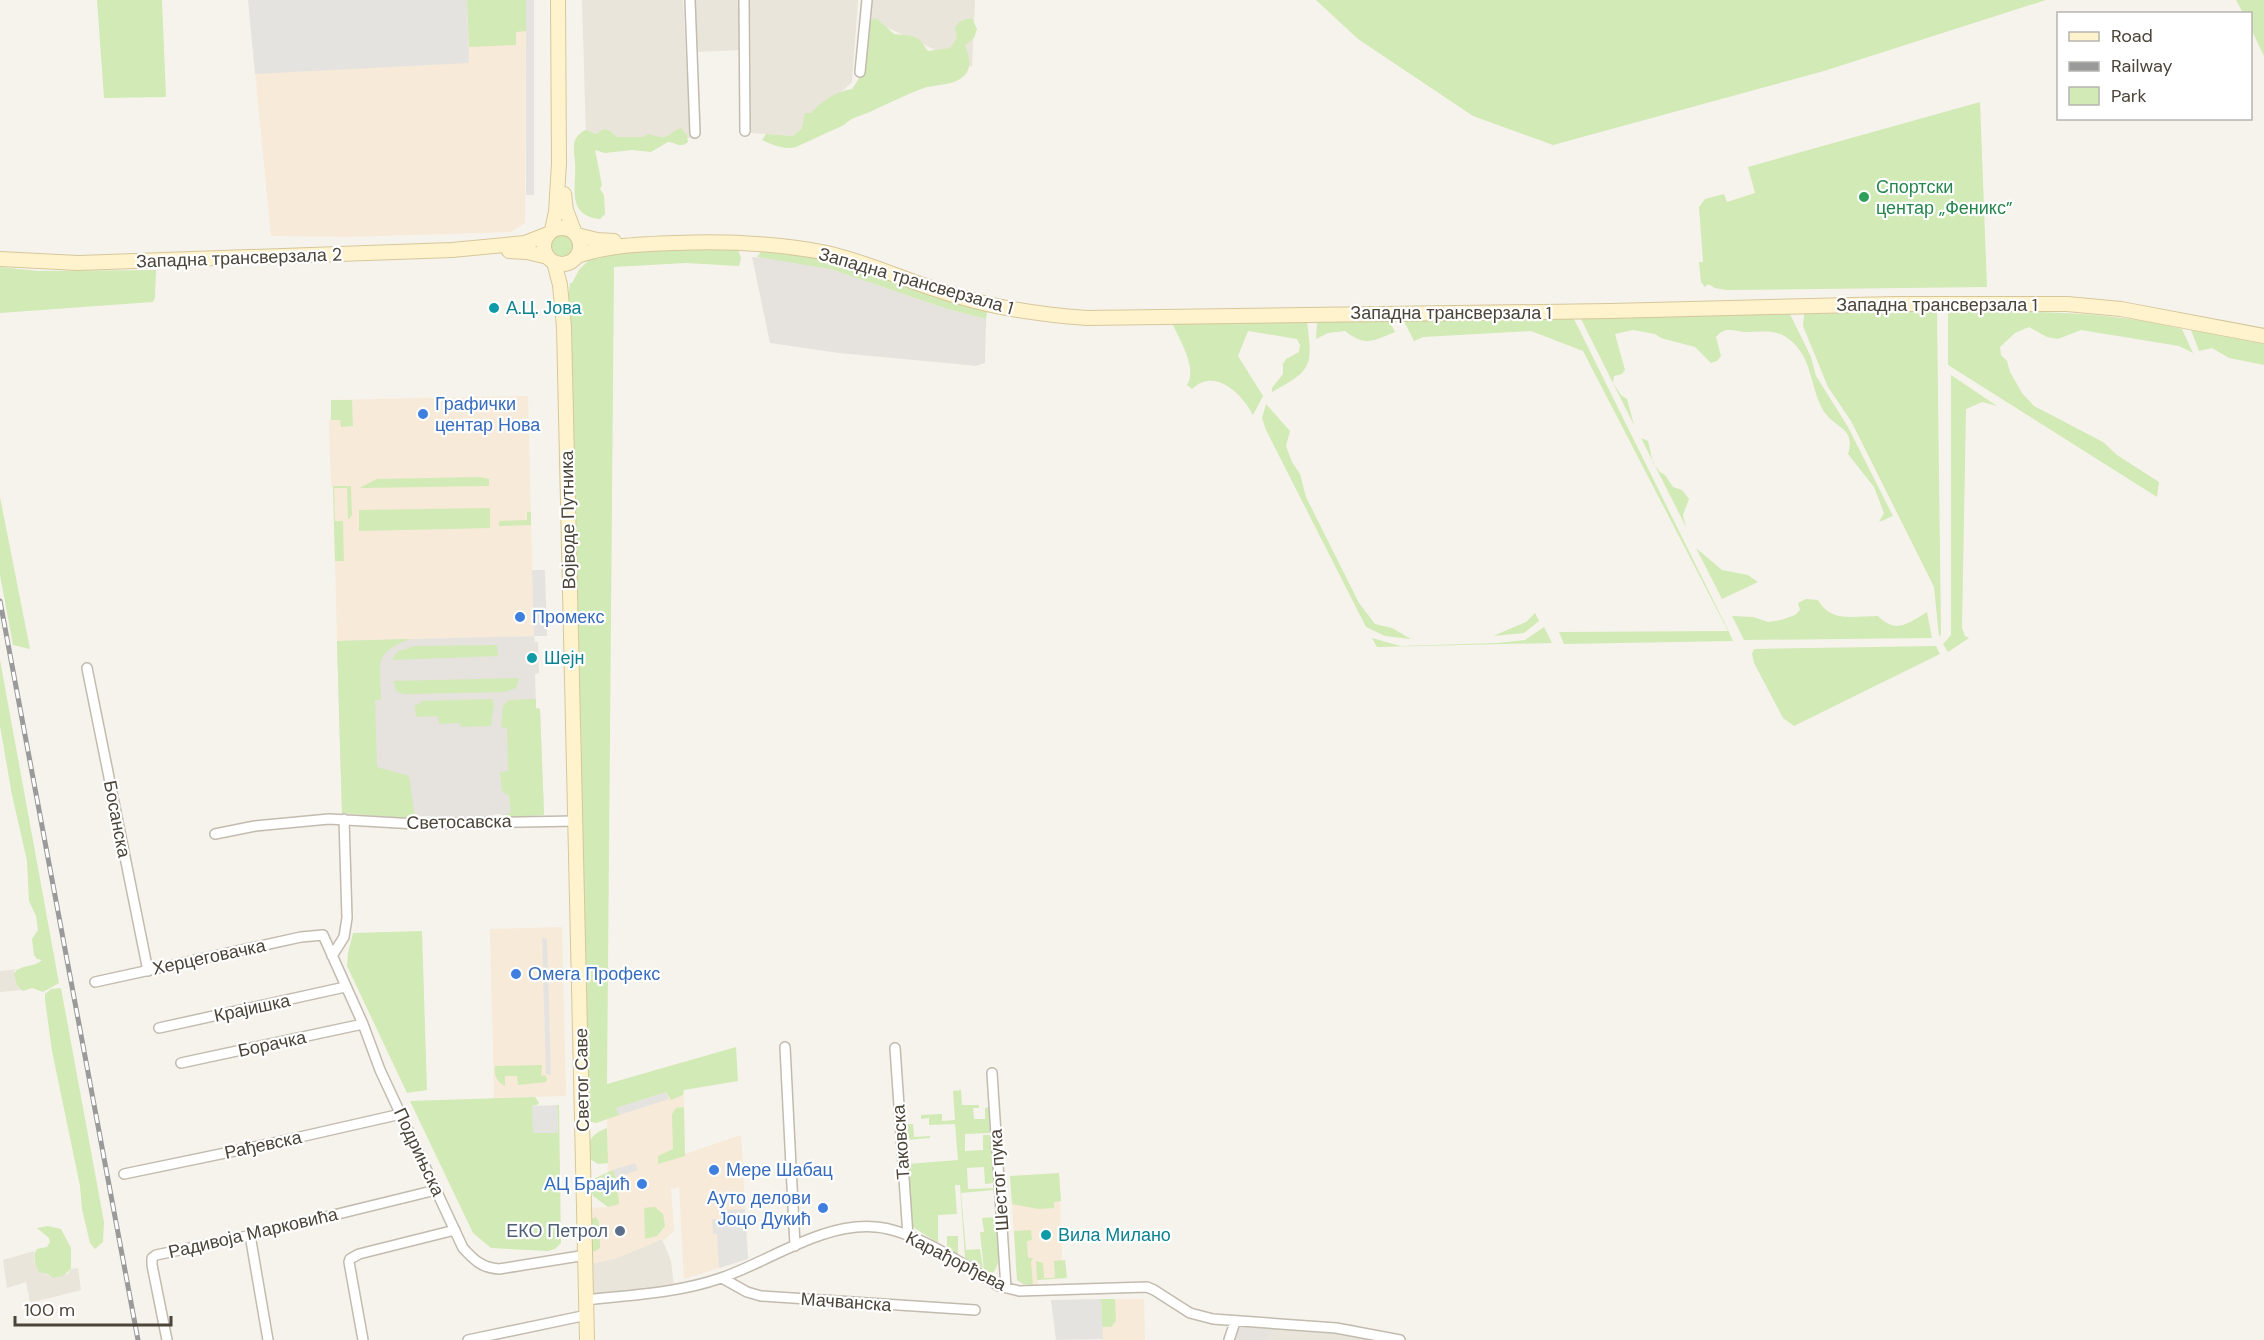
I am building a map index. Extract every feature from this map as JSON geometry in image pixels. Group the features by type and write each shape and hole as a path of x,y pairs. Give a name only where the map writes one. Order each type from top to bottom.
{"main road":[{"path":"558,0 557,208 544,245 551,260 564,264 576,258 580,248 566,210 559,163"},
{"path":"550,232 561,227 575,233"},
{"name":"Западна трансверзала 2","path":"0,259 78,263 478,248 525,243 550,232"},
{"name":"Западна трансверзала 1","path":"575,233 597,240 646,244"},
{"name":"Западна трансверзала 1","path":"576,258 598,249 646,244 746,242 828,254 956,296 1006,309 1051,316 1087,318 1884,304 2067,304 2121,309 2264,336"},
{"name":"Западна трансверзала 2","path":"478,248 527,252 551,260"},
{"name":"Војводе Путника","path":"564,327 568,278 576,258"},
{"name":"Војводе Путника","path":"551,260 561,285 564,327 575,821"},
{"name":"Светог Саве","path":"575,821 587,1340"}],"street":[{"path":"690,0 695,133"},
{"path":"744,0 745,131"},
{"path":"860,72 867,0"},
{"name":"Босанска","path":"87,668 148,970"},
{"path":"332,956 339,947 346,925 344,819"},
{"name":"Светосавска","path":"214,834 300,820 344,819 416,824 575,821"},
{"name":"Херцеговачка","path":"95,982 301,937 323,935"},
{"name":"Подрињска","path":"323,935 363,1024 380,1070 463,1248 475,1261 488,1268 499,1269 586,1254"},
{"name":"Крајишка","path":"159,1028 345,987"},
{"name":"Борачка","path":"181,1063 363,1024"},
{"path":"785,1047 795,1246"},
{"name":"Таковска","path":"895,1048 908,1236"},
{"name":"Шестог пука","path":"993,1073 1006,1288"},
{"name":"Рађевска","path":"124,1174 401,1114"},
{"name":"Радивоја Марковића","path":"167,1340 152,1258 162,1253 250,1235 436,1190"},
{"name":"Карађорђева","path":"586,1300 664,1292 722,1278 817,1237 863,1226 878,1227 908,1236 944,1253 999,1286 1019,1291 1147,1287 1190,1312 1213,1319 1348,1330 1400,1340"},
{"path":"363,1340 350,1259 359,1254 455,1230"},
{"path":"250,1235 268,1340"},
{"name":"Мачванска","path":"722,1278 747,1292 761,1296 975,1310"},
{"path":"468,1340 587,1315"},
{"path":"1229,1340 1235,1322"},
{"path":"1341,1340 1348,1330"}],"shaded area":[{"path":"248,0 526,0 525,223 511,232 348,237 271,236"},
{"path":"248,0 467,0 469,63 255,74"},
{"path":"526,0 534,0 534,195 526,195"},
{"path":"582,0 683,0 690,138 586,137"},
{"path":"694,0 740,0 739,50 696,52"},
{"path":"750,0 858,0 852,82 793,136 751,133"},
{"path":"872,0 975,0 972,67 871,20"},
{"path":"752,257 806,263 830,269 944,308 986,319 985,363 976,366 839,353 770,343"},
{"path":"528,396 534,636 337,641 329,420 331,420 331,400"},
{"path":"532,570 545,570 547,636 534,636"},
{"path":"534,636 535,642 538,642 539,673 535,674 536,708 540,709 544,815 510,817 498,814 483,818 434,819 430,816 419,816 415,819 342,813 337,641"},
{"path":"562,927 566,1096 494,1098 490,929"},
{"path":"542,937 547,939 551,1075 546,1074"},
{"path":"18,969 14,971 17,985 23,990 0,992 0,971"},
{"path":"683,1062 685,1154 741,1135 748,1259 684,1279 679,1187 671,1189 674,1231 663,1241 662,1239 617,1258 586,1265 585,1208 608,1207 607,1085"},
{"path":"666,1092 669,1099 619,1115 616,1108"},
{"path":"557,1105 558,1133 533,1133 532,1106"},
{"path":"635,1163 638,1170 616,1178 613,1170"},
{"path":"1059,1173 1062,1260 1065,1260 1067,1278 1038,1280 1038,1285 1023,1284 1017,1280 1010,1176"},
{"path":"745,1209 748,1259 719,1268 717,1234 713,1234 712,1219 721,1219 720,1210"},
{"path":"662,1239 671,1261 674,1286 586,1298 586,1265 617,1258"},
{"path":"34,1251 34,1262 44,1273 51,1276 68,1274 71,1269 78,1268 81,1290 30,1303 26,1282 7,1288 3,1260"},
{"path":"1101,1299 1144,1299 1145,1340 1102,1340"},
{"path":"1101,1299 1103,1339 1056,1340 1051,1300"},
{"path":"1237,1318 1352,1324 1402,1340 1229,1340"},
{"path":"1247,1324 1273,1326 1267,1340 1233,1340 1239,1328"}],"green space":[{"path":"97,0 162,0 166,97 104,98"},
{"path":"467,0 526,0 526,31 516,32 516,45 469,47"},
{"path":"1316,0 2046,0 1824,71 1553,145 1473,116 1358,39"},
{"path":"2236,0 2264,0 2264,56 2252,31 2252,12 2242,12"},
{"path":"876,18 894,34 913,36 920,40 928,51 950,48 957,38 955,28 958,23 972,18 977,29 974,38 965,45 969,62 967,72 959,80 924,88 796,147 783,147 762,140 766,134 793,136 802,128 805,113 811,113 824,101 852,89 860,72 856,54 871,20"},
{"name":"Спортски центар „Феникс”","path":"1980,102 1987,287 1726,290 1708,284 1705,287 1701,282 1699,262 1703,262 1699,207 1705,199 1724,194 1727,202 1755,193 1748,167"},
{"path":"681,128 687,135 688,142 682,145 668,142 651,152 632,150 605,153 595,150 602,185 600,189 604,195 605,214 600,219 589,216 577,206 574,149 575,141 580,133 585,130 596,134 604,129 617,137 643,137 649,134 664,137"},
{"path":"562,234 570,238 574,246 570,254 562,258 554,254 550,246 554,238"},
{"path":"737,247 741,258 739,266 686,263 614,267 607,1084 736,1047 738,1081 684,1090 683,1095 671,1100 666,1092 617,1108 619,1115 596,1123 584,1120 568,298 570,283 590,259 600,258 608,252"},
{"path":"764,248 833,260 987,312 986,319 944,308 830,269 757,257"},
{"path":"0,267 38,271 156,270 155,297 153,302 0,313"},
{"path":"1937,311 1941,634 1939,637 1934,587 1851,421 1828,387 1803,326 1804,314"},
{"path":"1998,311 2114,317 2182,329 2193,353 2179,346 2081,330 2058,339 2047,337 2029,327 2015,333 2000,347 2001,355 2007,361 2010,372 2022,393 2034,406 2103,442 2117,455 2159,482 2157,497 1948,365 1948,312"},
{"path":"1790,314 1811,357 1816,376 1848,427 1893,516 1879,522 1884,513 1874,487 1848,454 1850,445 1847,433 1823,410 1806,361 1795,344 1781,334 1766,331 1723,331 1716,337 1721,356 1717,361 1711,363 1695,347 1661,338 1655,334 1633,330 1615,334 1625,370 1622,374 1614,376 1613,383 1580,317"},
{"path":"1573,317 1733,641 1564,644 1559,632 1728,631 1583,351 1531,331 1423,337 1414,341 1403,319"},
{"path":"1307,320 1310,347 1307,365 1296,378 1272,392 1272,388 1283,374 1283,364 1286,359 1299,352 1300,345 1297,339 1248,331 1238,356 1263,396 1253,415 1235,392 1219,382 1201,383 1192,389 1187,385 1190,378 1189,362 1172,323"},
{"path":"1323,320 1389,320 1395,332 1369,341 1358,339 1345,331 1328,333 1316,339 1317,322"},
{"path":"2191,330 2264,344 2264,365 2229,358 2212,348 2199,351"},
{"path":"1951,375 1997,406 1982,402 1966,409 1962,628 1965,636 1969,638 1948,652 1943,644 1951,635"},
{"path":"1613,383 1621,395 1627,399 1634,425"},
{"path":"331,400 352,400 353,426 341,427 340,420 331,420"},
{"path":"1266,404 1290,431 1286,446 1300,474 1306,497 1359,603 1375,624 1392,628 1411,639 1385,636 1366,627 1266,430 1262,418"},
{"path":"1641,438 1648,441 1652,461"},
{"path":"1655,465 1673,487 1682,490 1689,499 1683,515 1686,527"},
{"path":"480,477 489,479 489,486 359,488 377,479"},
{"path":"333,486 351,486 352,515 348,520 347,488 334,488 335,521 343,521 344,561 335,561"},
{"path":"0,497 30,649 13,645 0,575"},
{"path":"490,508 490,528 359,531 359,510"},
{"path":"527,512 531,512 531,525 499,526 499,521 527,520"},
{"path":"1696,548 1722,570 1748,575 1758,582 1722,599"},
{"path":"1806,599 1818,600 1829,612 1836,615 1844,617 1878,616 1890,625 1896,626 1927,612 1932,638 1744,640 1732,616 1753,617 1768,622 1781,620 1795,615 1800,610 1798,603"},
{"path":"1535,613 1539,621 1524,633 1493,636 1526,622"},
{"path":"1544,627 1552,643 1377,647 1372,638 1400,646 1497,643 1525,640"},
{"path":"410,639 384,655 380,668 381,700 375,700 377,767 409,776 415,819 342,813 337,641"},
{"path":"497,645 498,656 392,660 397,652 414,646"},
{"path":"1936,646 1940,654 1794,726 1783,718 1754,663 1752,654 1754,649"},
{"path":"0,660 59,983 43,992 32,988 23,991 17,985 14,974 19,969 42,960 37,959 34,955 32,939 38,930 36,916 29,901 27,861 0,726"},
{"path":"519,678 516,688 504,692 405,694 397,692 393,681"},
{"path":"492,699 494,705 491,726 461,727 460,723 439,724 438,716 416,717 415,707 413,707 423,701"},
{"path":"536,699 536,708 540,709 544,815 510,817 505,814 511,813 509,796 502,791 500,772 508,771 507,728 501,727 503,706 509,700"},
{"path":"422,931 427,1090 407,1093 347,966 348,953 353,933"},
{"path":"61,988 104,1222 103,1242 95,1249 90,1243 82,1209 80,1186 52,1051 45,1000 45,994 51,989"},
{"path":"542,1065 541,1076 545,1075 546,1082 518,1085 517,1076 505,1076 505,1086 495,1075 495,1066"},
{"path":"961,1090 962,1105 979,1105 979,1108 973,1108 974,1119 985,1119 985,1108 989,1107 990,1133 965,1134 965,1151 983,1150 983,1135 991,1135 994,1183 985,1184 984,1167 967,1168 968,1189 994,1188 994,1190 961,1193 966,1250 980,1249 983,1268 965,1258 960,1185 955,1185 957,1214 938,1215 938,1243 913,1227 908,1164 958,1160 955,1124 929,1125 929,1118 921,1119 921,1115 942,1114 942,1121 955,1120 953,1091"},
{"path":"535,1097 539,1103 532,1106 558,1132 557,1105 559,1105 561,1243 555,1249 548,1251 491,1248 473,1233 410,1101"},
{"path":"684,1107 685,1156 658,1164 658,1156 673,1149 672,1114 676,1108"},
{"path":"905,1124 913,1124 914,1137 930,1136 930,1138 906,1140"},
{"path":"607,1128 608,1163 598,1164 590,1159 589,1143 597,1133"},
{"path":"613,1170 617,1180 619,1204 608,1207 593,1196 590,1188 593,1179"},
{"path":"1059,1173 1061,1201 1054,1202 1054,1208 1038,1209 1012,1204 1010,1176"},
{"path":"655,1207 663,1214 665,1226 657,1236 645,1239 644,1208"},
{"path":"596,1217 599,1222 600,1248 594,1252 592,1250 591,1219"},
{"path":"996,1217 999,1255 996,1269 992,1273 984,1270 980,1232 984,1232 982,1218"},
{"path":"48,1226 61,1229 71,1248 71,1269 63,1276 53,1278 39,1272 35,1260 37,1249 47,1247 50,1242 49,1238 37,1228"},
{"path":"1031,1230 1032,1240 1027,1241 1028,1258 1033,1258 1031,1262 1033,1285 1023,1284 1017,1280 1014,1231"},
{"path":"947,1236 958,1236 958,1254 947,1248"},
{"path":"1065,1260 1067,1278 1037,1280 1036,1261 1043,1263 1044,1278 1055,1278 1054,1261"},
{"path":"1101,1299 1115,1299 1116,1321 1111,1327 1102,1327"}],"railway":[{"path":"0,601 138,1340"}],"place":[{"name":"Спортски центар „Феникс”","path":"1864,197"},
{"name":"А.Ц. Јова","path":"494,308"},
{"name":"Графички центар Нова","path":"423,414"},
{"name":"Промекс","path":"520,617"},
{"name":"Шејн","path":"532,658"},
{"name":"Омега Профекс","path":"516,974"},
{"name":"Мере Шабац","path":"714,1170"},
{"name":"АЦ Брајић","path":"642,1184"},
{"name":"Ауто делови Јоцо Дукић","path":"823,1208"},
{"name":"ЕКО Петрол","path":"620,1231"},
{"name":"Вила Милано","path":"1046,1235"}]}
